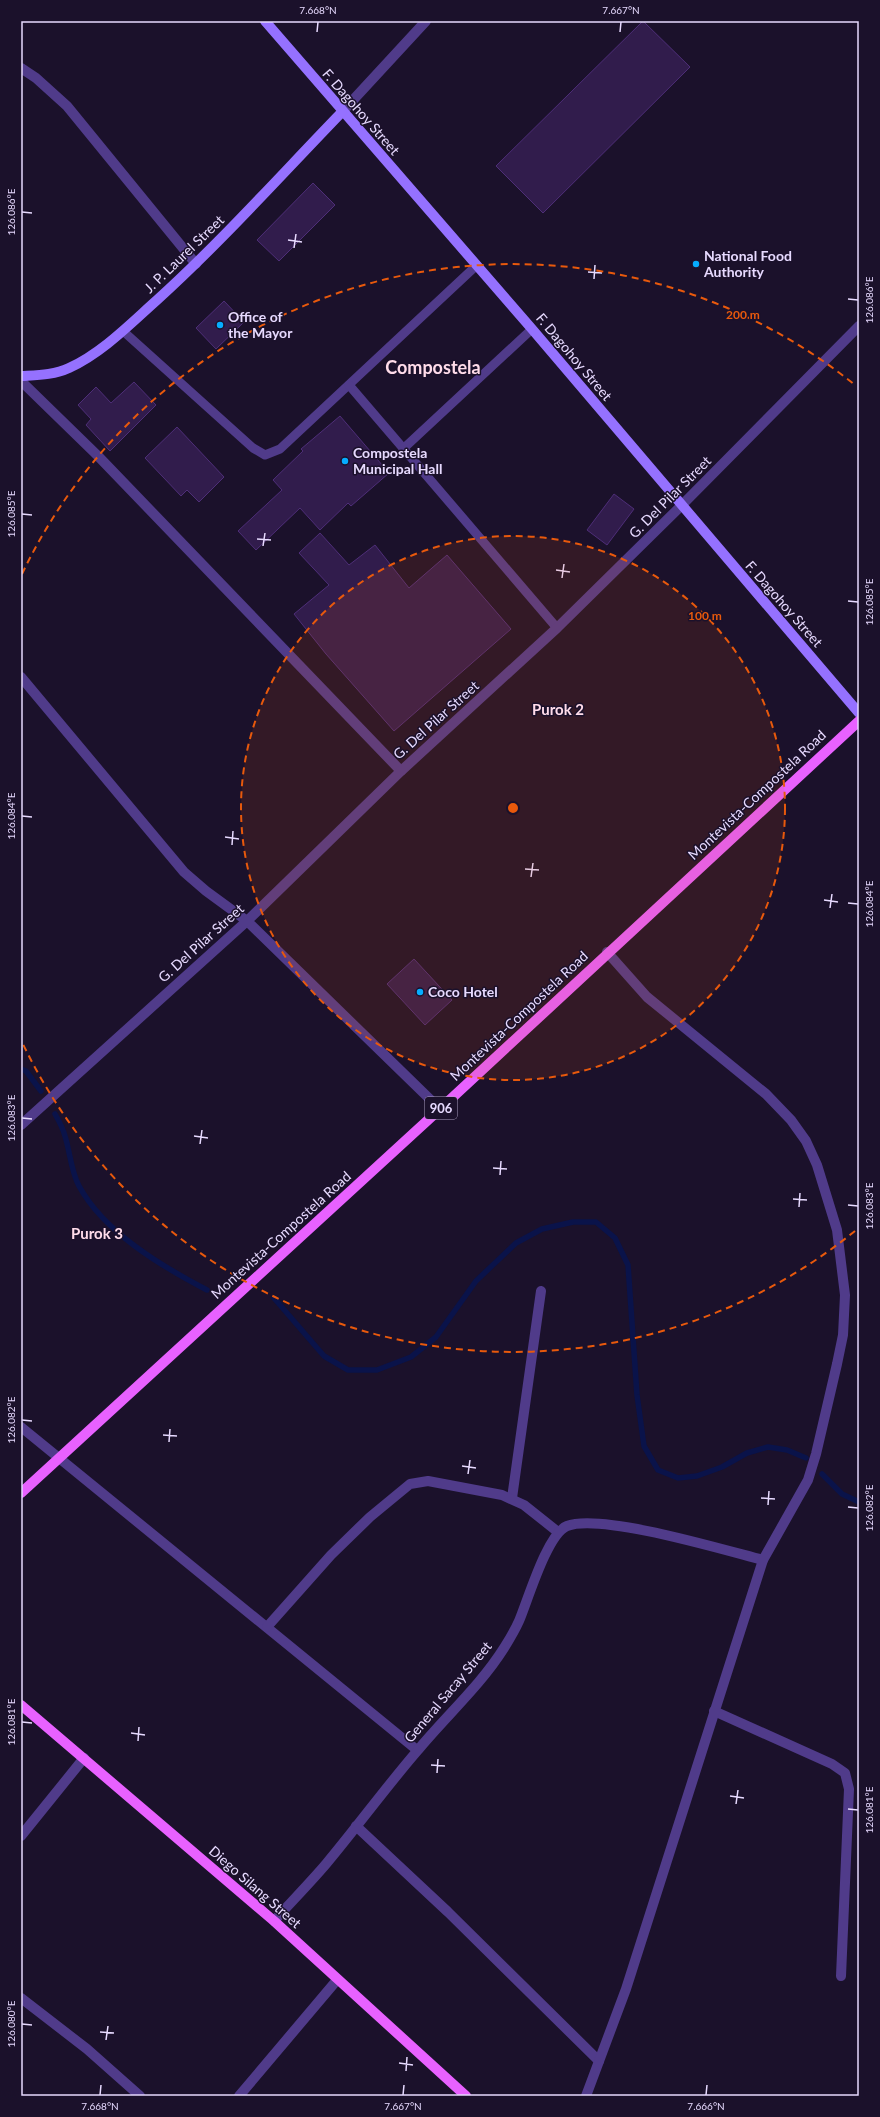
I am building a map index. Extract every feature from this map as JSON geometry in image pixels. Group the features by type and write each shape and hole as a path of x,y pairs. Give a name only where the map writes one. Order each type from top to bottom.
{"main road":[{"name":"F. Dagohoy Street","path":"265,21 342,112 532,329 681,506 859,713"},
{"name":"J. P. Laurel Street","path":"21,376 43,375 68,369 90,356 123,331 196,264 342,112"},
{"name":"Montevista-Compostela Road","path":"21,1492 440,1109 607,952 859,720"},
{"name":"Diego Silang Street","path":"21,1705 274,1921 466,2096"}],"street":[{"path":"342,112 426,21"},
{"path":"21,68 48,88 67,106 196,264"},
{"name":"G. Del Pilar Street","path":"21,1125 247,921 401,771 557,628 681,506 859,326"},
{"path":"21,381 98,456 401,771"},
{"path":"21,677 184,872 206,891 247,921 440,1109"},
{"path":"586,2096 626,1989 762,1560 808,1480 816,1454 843,1335 845,1295 836,1230 817,1165 806,1141 791,1120 766,1094 647,997 607,952"},
{"path":"512,1498 541,1291"},
{"path":"21,1427 418,1750"},
{"path":"267,1627 331,1554 370,1517 410,1484 428,1481 512,1498 524,1505 558,1532 567,1526 580,1523 600,1523 671,1536 762,1560"},
{"name":"General Sacay Street","path":"274,1921 325,1865 418,1750 478,1683 503,1650 518,1623 546,1554 558,1532"},
{"path":"714,1711 832,1764 845,1773 849,1789 841,1976"},
{"path":"21,1836 84,1758"},
{"path":"356,1826 448,1912 599,2061"},
{"path":"239,2096 337,1980"},
{"path":"21,1998 87,2049 140,2096"}],"lane":[{"path":"123,331 253,448 265,455 280,449 477,265"},
{"path":"404,448 532,329"},
{"path":"349,385 557,628"}],"building":[{"path":"643,21 690,67 543,213 496,166"},
{"path":"313,183 335,205 279,261 257,240"},
{"path":"224,301 244,322 216,349 196,328"},
{"path":"134,382 156,405 110,451 86,425 91,419 78,405 96,387 111,403"},
{"path":"340,416 389,473 351,506 348,503 320,530 300,508 256,550 238,531 282,490 273,480 303,451 301,449"},
{"path":"177,427 224,477 199,502 187,490 181,496 145,458"},
{"path":"614,494 634,509 607,545 587,530"},
{"path":"320,533 349,565 375,545 409,588 447,555 511,629 394,731 326,654 294,614 329,585 299,553"},
{"path":"414,959 452,1000 425,1025 387,984"}],"waterway":[{"path":"21,1069 26,1071 41,1091"},
{"path":"55,1114 67,1142 76,1180 90,1203 118,1233 135,1246 153,1259 207,1290"},
{"path":"274,1298 324,1356 348,1370 377,1370 411,1357 436,1337 476,1281 516,1243 542,1229 573,1222 596,1222 615,1238 628,1265 637,1395 644,1446 658,1470 678,1478 697,1476 722,1467 747,1453 768,1447 787,1450 806,1458"},
{"path":"822,1474 842,1494 859,1502"}],"place":[{"name":"National Food Authority","path":"696,264"},
{"name":"Office of the Mayor","path":"220,325"},
{"name":"Compostela Municipal Hall","path":"345,461"},
{"name":"Coco Hotel","path":"420,992"}],"district":[{"name":"Compostela","path":"433,368"},
{"name":"Purok 2","path":"558,710"},
{"name":"Purok 3","path":"97,1234"}]}
